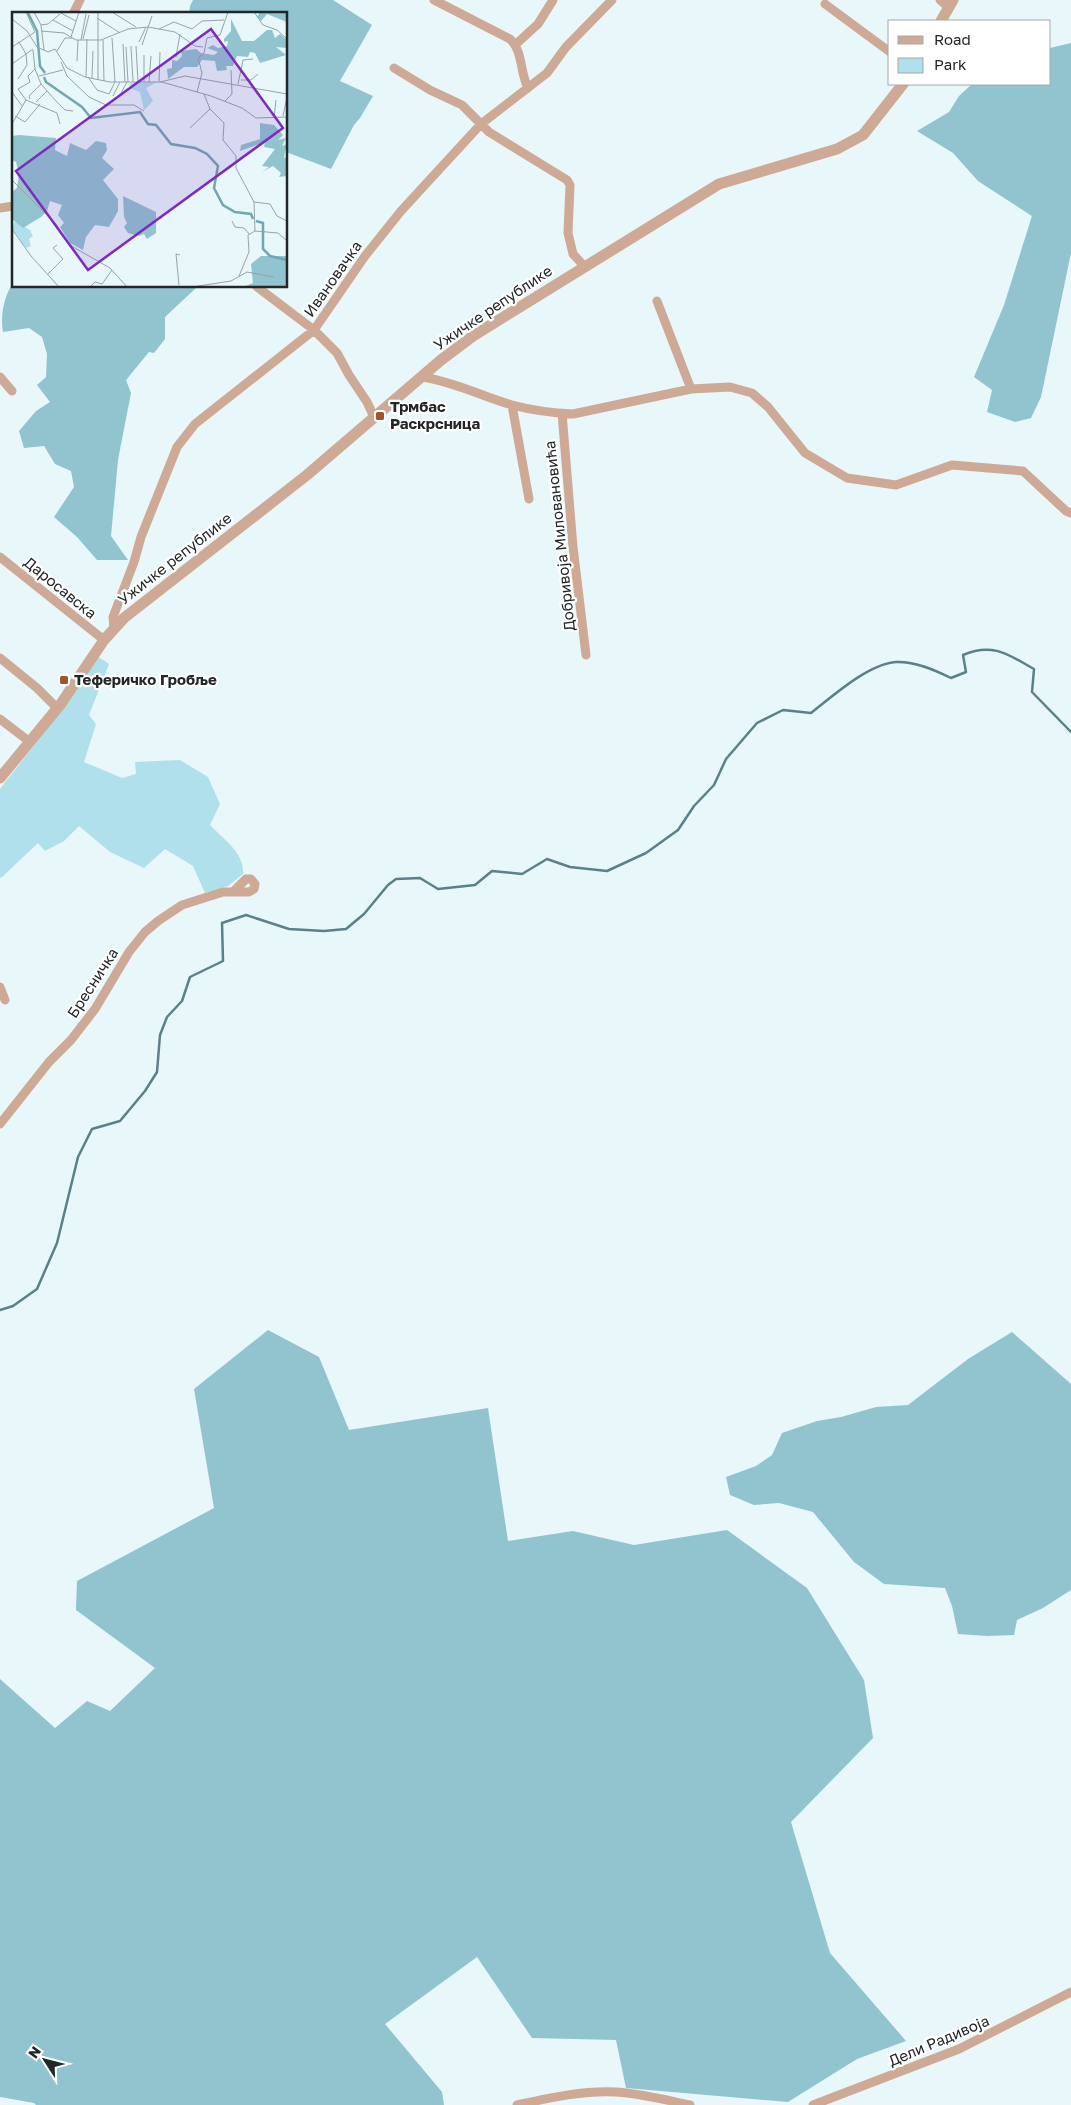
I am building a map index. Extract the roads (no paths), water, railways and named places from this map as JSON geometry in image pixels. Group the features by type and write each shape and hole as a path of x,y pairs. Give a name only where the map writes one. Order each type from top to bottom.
{"street":[{"path":"74,12 80,0"},
{"path":"434,0 510,40 515,45 528,88"},
{"path":"515,45 538,24 553,0"},
{"name":"Ивановачка","path":"114,628 113,617 134,562 141,537 176,447 195,424 314,330 365,256 401,211 481,124 546,73 566,47 612,0"},
{"path":"940,0 951,4 942,20"},
{"path":"825,4 888,51"},
{"path":"394,68 430,90 462,105 489,132 567,180 570,185 568,233 573,254 584,266"},
{"name":"Ужичке републике","path":"0,778 57,708 114,628 141,604 307,476 457,347 584,266 719,184 837,149 863,136 902,85"},
{"path":"259,288 314,330 343,362 349,375 372,410 374,417"},
{"path":"657,301 691,389"},
{"path":"423,377 475,390 512,405 562,414 573,414 691,389 730,386 752,393 768,407 805,453 847,478 896,485 952,465 1023,471 1066,511 1071,513"},
{"path":"0,378 12,391"},
{"path":"512,405 529,499"},
{"name":"Добривоја Миловановића","path":"562,414 573,547 586,656"},
{"name":"Даросавска","path":"0,557 104,640"},
{"path":"0,658 37,688 57,708"},
{"path":"0,719 30,742"},
{"name":"Бресничка","path":"0,1124 49,1062 71,1040 95,1009 129,952 145,932 182,905 223,892 234,891"},
{"path":"0,987 6,1000"},
{"name":"Дели Радивоја","path":"813,2105 959,2050 1071,1992"},
{"path":"517,2105 566,2096 607,2092 647,2096 690,2105"}],"waterway":[{"path":"0,1310 13,1306 37,1289 57,1243 78,1157 92,1129 120,1121 145,1091 157,1072 160,1035 167,1017 182,1001 190,977 223,961 222,923 246,915 289,929 324,931 346,929 364,914 388,885 396,879 420,878 438,889 475,885 492,871 522,874 547,859 570,867 607,871 646,853 678,830 694,806 714,785 726,759 757,723 783,710 811,713 851,682 874,668 885,664 896,662 910,663 932,669 951,678 966,672 963,655 983,650 1000,652 1034,669 1032,692 1071,732"}],"place":[{"name":"Трмбас Раскрсница","path":"380,416"},
{"name":"Теферичко Гробље","path":"64,680"}]}
